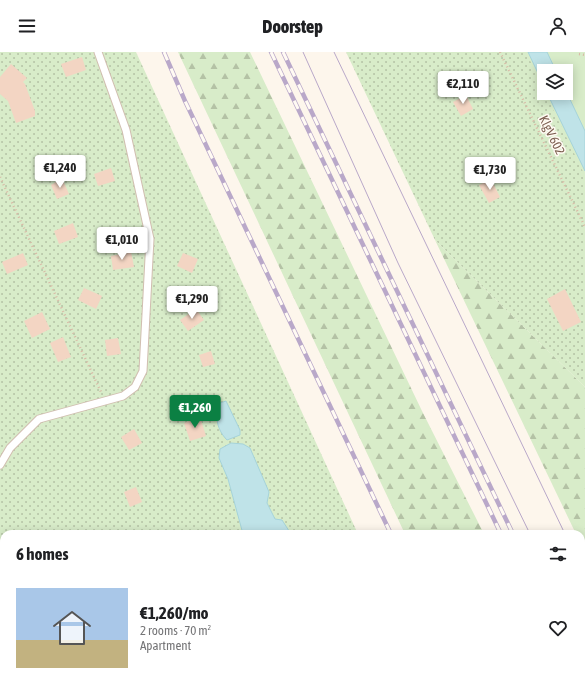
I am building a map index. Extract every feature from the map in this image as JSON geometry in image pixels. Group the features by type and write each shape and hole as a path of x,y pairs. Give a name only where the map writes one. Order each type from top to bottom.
{"lane":[{"path":"0,465 10,448 40,419 106,402 123,396 135,387 143,371 150,239 126,130 98,52"}],"path":[{"name":"KlgV 602","path":"500,52 585,227"},
{"path":"579,54 585,55"},
{"path":"0,177 106,402"}],"green space":[{"path":"0,52 136,52 356,530 0,530"},
{"path":"178,52 250,52 422,411 482,530 403,530"},
{"path":"346,52 526,52 537,75 537,100 548,100 585,176 585,387 435,240"},
{"path":"508,52 585,52 585,213"},
{"path":"435,240 585,387 585,530 574,530"}],"water":[{"path":"528,52 547,52 553,64 537,64 537,71"},
{"path":"550,100 570,100 585,131 585,171"},
{"path":"226,401 240,430 240,435 227,440 221,432 217,418 220,403"},
{"path":"231,443 243,444 250,448 269,492 267,503 275,519 282,520 288,530 242,530 228,479 219,458 220,449"}],"building":[{"path":"82,57 86,70 66,77 61,64"},
{"path":"11,64 27,78 23,82 35,111 35,116 16,123 8,101 0,94 0,77"},
{"path":"466,95 473,109 461,116 453,102"},
{"path":"111,168 115,181 98,186 94,174"},
{"path":"62,178 69,194 57,199 51,185"},
{"path":"491,179 500,197 489,203 479,185"},
{"path":"73,223 78,237 59,244 54,231"},
{"path":"131,252 134,267 113,270 111,256"},
{"path":"23,253 28,265 7,274 2,262"},
{"path":"183,253 198,259 192,273 177,266"},
{"path":"84,288 102,296 96,309 78,300"},
{"path":"565,289 581,322 563,331 547,299"},
{"path":"196,309 204,320 188,331 180,320"},
{"path":"42,312 50,329 32,338 24,321"},
{"path":"63,337 71,357 58,362 50,343"},
{"path":"118,338 121,354 107,356 105,340"},
{"path":"211,351 215,364 203,367 199,355"},
{"path":"200,417 206,436 190,441 184,423"},
{"path":"134,429 142,443 129,450 121,437"},
{"path":"136,487 142,502 130,507 124,492"}],"tram line":[{"path":"303,52 398,263 528,530"},
{"path":"334,52 563,530"}],"railway":[{"path":"164,52 185,101 389,530"},
{"path":"271,52 499,530"},
{"path":"283,52 511,530"}]}
